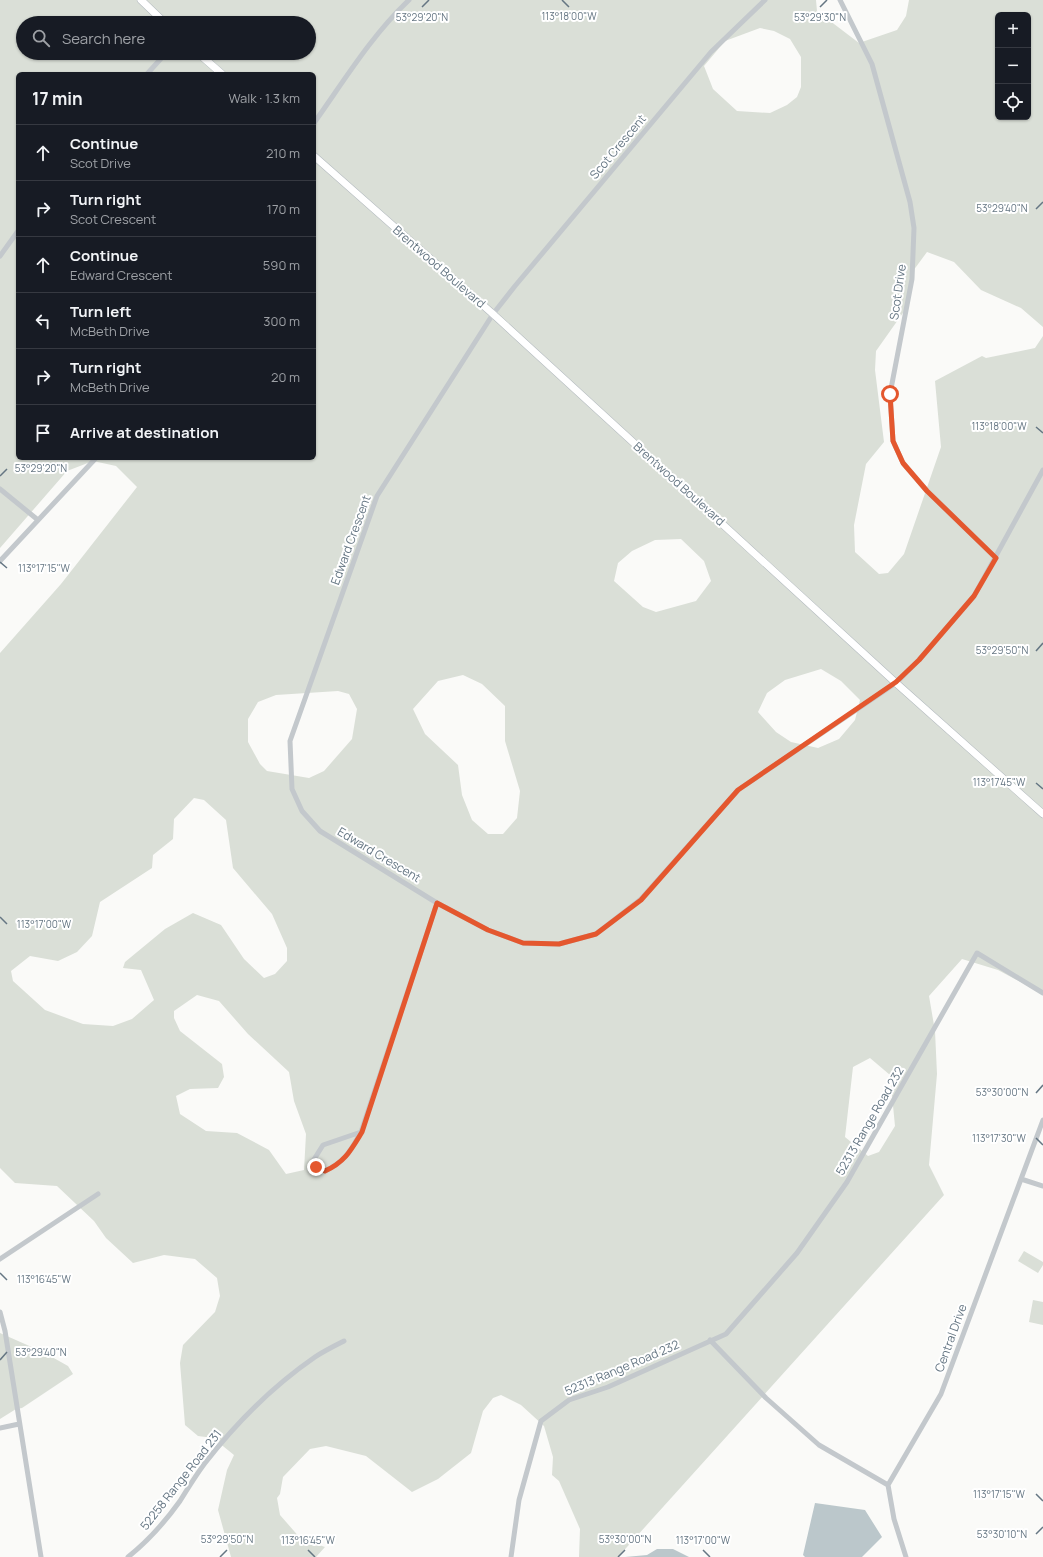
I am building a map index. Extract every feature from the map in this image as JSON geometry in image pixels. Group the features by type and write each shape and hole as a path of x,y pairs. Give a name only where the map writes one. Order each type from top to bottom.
{"street":[{"path":"141,0 158,16"},
{"path":"316,120 374,37 408,0"},
{"name":"Scot Crescent","path":"493,314 711,52 765,0"},
{"name":"Scot Drive","path":"840,0 872,64 910,202 914,228 912,279 890,394 893,441 903,463 927,491 996,558"},
{"path":"149,72 160,60"},
{"path":"206,60 220,72"},
{"name":"Brentwood Boulevard","path":"316,158 493,314 896,682 1043,814"},
{"path":"0,256 16,234"},
{"name":"Edward Crescent","path":"493,314 377,496 290,741 292,789 302,812 320,831 437,903 488,930 523,943 559,944 596,934 641,900 738,790 896,682"},
{"path":"0,561 94,460"},
{"path":"896,682 919,660 974,596 1043,470"},
{"path":"0,489 38,520"},
{"path":"362,1132 323,1145 313,1161 316,1167 325,1171 336,1166 348,1154 362,1132 437,903"},
{"name":"52313 Range Road 232","path":"511,1557 519,1500 541,1421 569,1400 608,1387 726,1334 797,1253 847,1182 978,953 1043,993"},
{"name":"Central Drive","path":"888,1485 941,1394 1043,1120"},
{"path":"1021,1179 1043,1186"},
{"path":"0,1259 98,1194"},
{"path":"0,1312 5,1331 41,1557"},
{"path":"710,1340 766,1398 819,1445 888,1485 894,1519 906,1557"},
{"name":"52258 Range Road 231","path":"128,1557 159,1528 179,1502 204,1463 246,1416 267,1395 315,1357 344,1341"},
{"path":"0,1428 19,1424"}],"shaded area":[{"path":"0,0 816,0 817,11 859,43 897,30 906,16 909,0 1043,0 1043,327 1021,308 981,290 954,262 927,252 913,271 905,310 876,351 875,370 884,442 866,464 854,525 855,552 879,574 888,573 904,554 941,447 935,381 982,356 986,358 1035,348 1043,336 1043,994 998,970 962,959 929,996 935,1031 937,1074 929,1165 944,1195 618,1557 579,1557 580,1529 559,1481 552,1475 553,1457 544,1426 521,1405 501,1395 493,1398 483,1411 471,1453 438,1479 412,1492 366,1456 326,1446 310,1449 283,1477 280,1494 277,1498 280,1515 301,1539 325,1547 316,1557 231,1557 218,1510 227,1470 234,1455 213,1438 198,1436 185,1425 180,1363 183,1345 215,1312 220,1296 217,1278 195,1259 164,1255 133,1263 106,1238 94,1221 57,1186 15,1183 0,1168 0,653 61,584 137,487 116,466 93,461 67,471 0,548","holes":["760,28 774,31 790,39 801,57 801,87 797,97 787,105 770,113 737,111 713,89 704,66 725,41","681,539 704,561 711,581 696,601 656,612 643,607 614,581 618,563 632,551 655,540","821,669 841,681 860,700 855,720 839,739 818,748 791,742 776,732 758,712 767,693 785,680","463,675 482,684 505,706 505,741 520,791 517,818 503,834 488,834 472,820 462,795 458,765 425,734 413,709 438,681","338,691 349,694 357,709 352,739 324,771 309,778 267,771 260,764 248,742 248,719 258,702 276,695","194,798 204,800 226,820 233,868 272,914 287,948 287,961 275,974 264,978 244,959 221,925 193,913 165,929 125,962 123,968 141,970 154,1000 132,1019 113,1026 83,1024 45,1010 13,981 11,971 30,956 58,961 77,952 92,936 100,902 152,868 153,855 173,839 174,819","197,995 219,1001 248,1034 289,1072 294,1101 306,1134 304,1170 286,1174 269,1150 237,1133 206,1131 180,1114 176,1096 190,1089 218,1088 224,1077 222,1064 180,1031 174,1018 174,1011","870,1058 890,1075 895,1126 879,1152 868,1156 845,1137 853,1067"]},
{"path":"1024,1251 1043,1262 1043,1265 1038,1273 1018,1261"},
{"path":"1033,1300 1043,1302 1043,1325 1029,1322"},
{"path":"0,1333 43,1352 68,1366 73,1374 22,1408 16,1409 0,1419"},
{"path":"815,1503 865,1510 882,1537 862,1557 805,1557 803,1555"},
{"path":"657,1549 673,1549 689,1557 625,1557 647,1555"}],"route":[{"path":"316,1167 325,1171 336,1166 348,1154 362,1132 437,903 488,930 523,943 559,944 596,934 641,900 738,790 896,682 919,660 974,596 996,558 927,491 903,463 893,441 890,394"}]}
